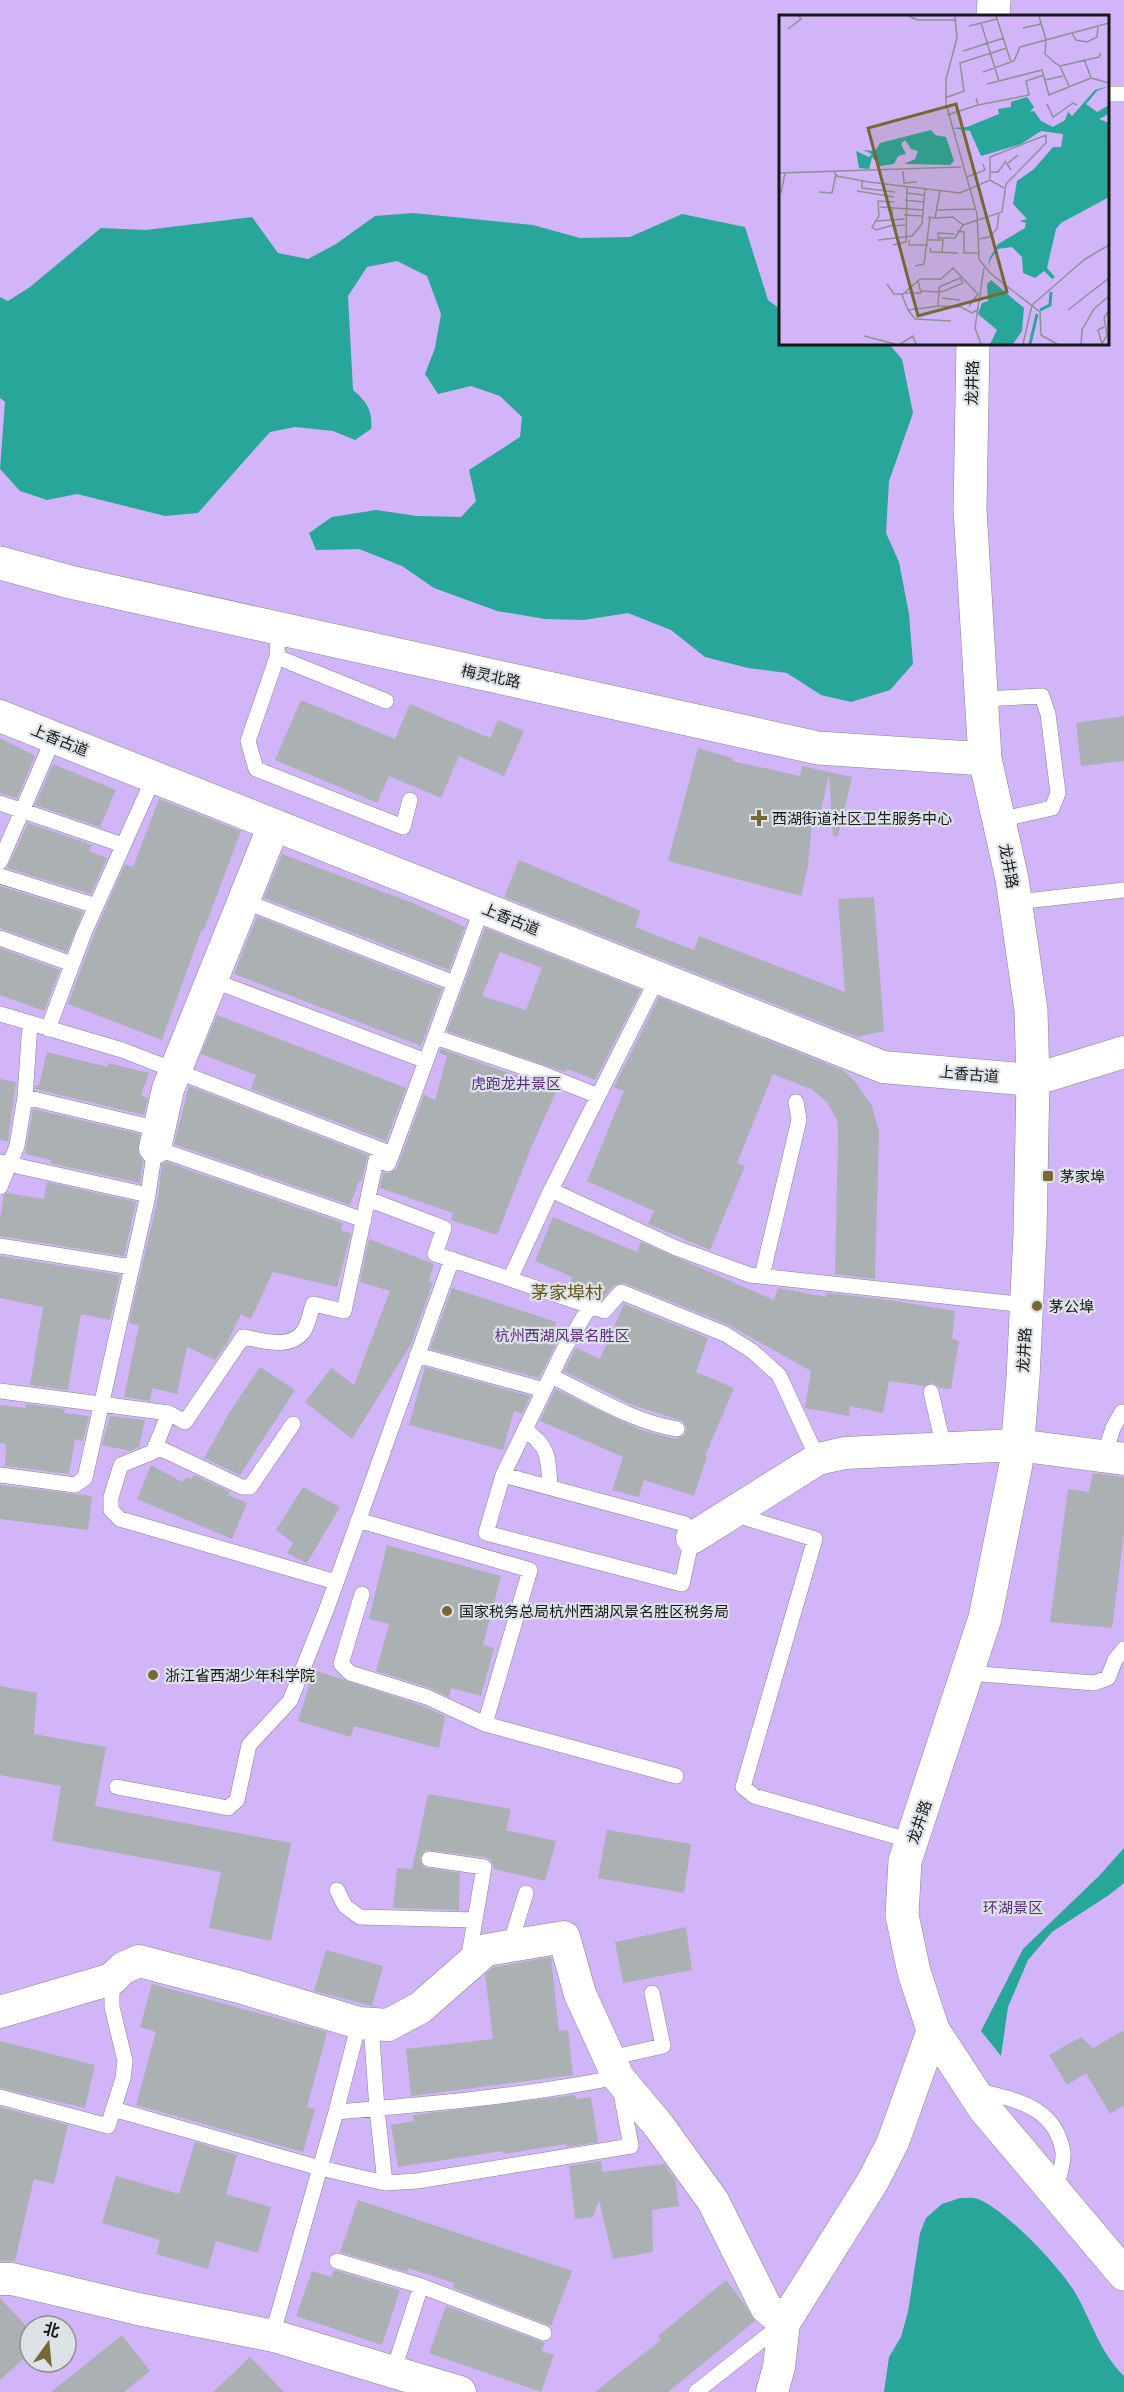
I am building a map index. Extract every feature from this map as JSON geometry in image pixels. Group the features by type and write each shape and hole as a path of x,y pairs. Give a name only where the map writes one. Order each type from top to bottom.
{"street":[{"path":"993,15 994,0"},
{"name":"龙井路","path":"972,345 970,509 986,759 1016,902 1030,1010 1033,1080 1026,1305 1016,1464 985,1618 905,1861 902,1915 914,1972 933,2030 984,2108 1124,2274"},
{"name":"梅灵北路","path":"0,563 277,643 818,748 986,759"},
{"name":"上香古道","path":"0,716 883,1067 1033,1080"},
{"path":"157,1139 168,1089 274,825"},
{"path":"1033,1080 1124,1052"},
{"path":"692,1538 818,1459 845,1453 1017,1445 1114,1457"},
{"path":"0,2012 112,1979 123,1968 139,1961 239,1987 365,2024 388,2025 420,2008 486,1950 564,1936 580,1994 614,2067 712,2201 766,2307 784,2323"},
{"path":"772,2392 779,2367 784,2323 883,2162 893,2142 933,2030"},
{"path":"0,2279 12,2279 138,2309 274,2336 460,2392"}],"lane":[{"path":"1109,94 1124,93"},
{"path":"386,701 277,643 248,741 256,769 403,827 410,800"},
{"path":"982,699 1042,696 1048,714 1058,793 1052,808 999,820"},
{"path":"0,862 54,737"},
{"path":"48,1029 96,906 154,777"},
{"path":"0,803 123,845"},
{"path":"0,876 96,906"},
{"path":"1016,902 1124,890"},
{"path":"244,901 454,983"},
{"path":"0,1391 169,1413 185,1422 243,1337 276,1342 292,1341 304,1331 313,1304 344,1311 376,1160 388,1164 482,908"},
{"path":"0,938 72,964"},
{"path":"510,1279 551,1190 658,977"},
{"path":"212,980 426,1061"},
{"path":"0,1014 122,1050 392,1154"},
{"path":"0,1188 5,1163 17,1146 25,1097 30,1023"},
{"path":"435,1037 538,1072 598,1096"},
{"path":"25,1097 157,1139 364,1220"},
{"path":"762,1276 799,1120 796,1102"},
{"path":"0,1475 75,1485 85,1478 148,1195 157,1139"},
{"path":"5,1163 148,1195"},
{"path":"551,1190 676,1248 750,1275 1026,1305"},
{"path":"368,1199 444,1228 435,1254 604,1311 621,1292 725,1334 752,1351 779,1375 818,1459"},
{"path":"0,1246 131,1267"},
{"path":"117,1787 228,1808 237,1800 249,1745 290,1701 336,1582 452,1259"},
{"path":"503,1474 685,1524 692,1538 682,1584 486,1533 503,1474 563,1351 590,1306"},
{"path":"417,1355 544,1390"},
{"path":"551,1376 638,1418 677,1430"},
{"path":"931,1392 944,1448"},
{"path":"1114,1457 1113,1428 1122,1412 1124,1413"},
{"path":"169,1413 153,1452 121,1465 111,1497 111,1510 120,1519 336,1582"},
{"path":"155,1446 242,1487 250,1487 293,1424"},
{"path":"525,1430 545,1447 550,1487"},
{"path":"730,1514 815,1539 743,1787 754,1796 912,1841"},
{"path":"358,1520 530,1570 485,1724"},
{"path":"362,1594 341,1664 350,1673 427,1697 485,1724 676,1776"},
{"path":"968,1673 1094,1683 1108,1678 1115,1660 1124,1649"},
{"path":"429,1859 484,1867 467,1966"},
{"path":"338,1890 345,1906 360,1917 475,1920"},
{"path":"510,1946 526,1893"},
{"path":"0,2097 108,2126 123,2078 125,2061 112,2007 112,1979"},
{"path":"336,2112 452,2103 564,2088 663,2046 652,1993"},
{"path":"365,2024 385,2183"},
{"path":"274,2336 276,2322 336,2112 365,2024"},
{"path":"113,2109 320,2168 385,2183 417,2181 630,2146 614,2067"},
{"path":"337,2261 421,2286 544,2333"},
{"path":"393,2372 421,2286"},
{"path":"696,2392 784,2323"}],"green space":[{"name":"虎跑龙井景区","path":"0,0 1124,0 1124,2392 0,2392"}],"shaded area":[{"path":"413,213 533,225 580,238 630,237 682,214 745,227 768,300 779,308 779,345 890,345 902,359 913,413 889,481 886,533 899,562 909,614 913,664 890,690 851,702 821,695 787,673 748,668 705,657 671,630 628,613 584,620 545,619 497,611 434,588 402,566 359,549 316,550 309,533 332,517 376,510 417,516 461,517 476,501 469,470 520,437 522,417 500,396 471,386 438,394 425,374 435,348 441,314 427,276 397,261 367,267 348,296 353,390 368,406 371,416 371,429 355,440 333,431 295,427 270,432 198,513 165,516 77,494 47,500 20,491 0,469 5,402 0,398 0,297 8,301 30,287 101,228 146,230 252,217 278,253 308,259 336,244 375,216"},
{"path":"1124,1848 1124,1883 1052,1932 1028,1960 1008,2007 1001,2056 981,2031 1023,1949 1099,1876"},
{"path":"960,2198 978,2199 1003,2215 1032,2241 1069,2283 1097,2337 1124,2376 1124,2392 884,2392 889,2357 901,2337 908,2312 920,2233 926,2218 942,2204"}],"building":[{"path":"301,700 395,739 410,704 490,738 498,720 524,731 504,776 459,756 441,798 389,776 377,803 275,760"},
{"path":"1124,716 1124,761 1081,766 1076,723"},
{"path":"0,738 35,756 17,798 0,793"},
{"name":"西湖街道社区卫生服务中心","path":"698,748 732,758 732,761 800,776 802,766 852,777 838,836 833,836 829,775 820,815 813,813 808,866 801,896 668,861"},
{"path":"53,764 116,790 100,827 35,805"},
{"path":"159,799 241,831 204,930 202,929 162,1040 68,1004 93,937 125,864 133,867"},
{"path":"28,823 92,845 89,851 107,858 91,894 7,868"},
{"path":"282,854 413,903 465,927 449,970 264,898"},
{"path":"519,860 641,911 635,927 694,950 699,936 845,992 838,899 874,897 884,1031 857,1037 504,897"},
{"path":"0,886 83,912 67,952 0,928"},
{"path":"257,916 442,989 421,1046 234,974"},
{"path":"485,928 641,990 595,1080 567,1069 565,1072 447,1031","holes":["500,952 542,968 526,1010 482,996"]},
{"path":"0,948 60,970 44,1011 0,995"},
{"path":"659,997 842,1070 854,1080 872,1106 879,1132 875,1279 835,1274 837,1120 827,1102 813,1090 773,1074 737,1163 745,1166 710,1250 648,1224 654,1211 587,1181 624,1091 614,1087"},
{"path":"217,1015 406,1088 386,1141 251,1089 256,1075 201,1054"},
{"path":"441,1049 557,1090 531,1148 497,1235 451,1220 453,1213 380,1188 383,1173 390,1173 397,1168 424,1095 435,1100 447,1056 439,1053"},
{"path":"47,1052 108,1067 108,1063 149,1073 141,1096 148,1098 144,1115 35,1089 36,1085 39,1085"},
{"path":"0,1079 16,1082 8,1141 0,1140"},
{"path":"189,1086 368,1155 361,1182 359,1181 350,1205 174,1144"},
{"path":"33,1109 140,1134 138,1153 143,1161 140,1183 50,1163 51,1160 25,1154"},
{"path":"166,1162 343,1223 341,1230 351,1233 337,1287 273,1272 251,1319 241,1314 227,1343 215,1360 187,1347 177,1394 152,1388 150,1401 124,1397 139,1325 129,1323 158,1197 162,1164"},
{"path":"47,1182 136,1202 124,1256 0,1236 4,1195 8,1193 44,1199"},
{"path":"553,1217 637,1252 641,1242 774,1300 778,1288 826,1297 827,1293 890,1300 955,1311 952,1339 959,1341 951,1389 940,1388 933,1383 924,1386 889,1381 883,1413 850,1406 849,1416 805,1408 811,1371 729,1325 624,1283 614,1285 603,1298 569,1287 572,1277 535,1261"},
{"path":"369,1239 434,1264 429,1281 433,1282 411,1344 352,1439 305,1402 331,1368 354,1385 390,1291 360,1282"},
{"path":"0,1256 120,1275 110,1320 81,1314 68,1390 30,1385 43,1307 0,1298"},
{"path":"452,1288 556,1322 551,1337 558,1340 539,1378 430,1349"},
{"path":"624,1304 708,1338 696,1372 734,1388 705,1456 707,1457 694,1496 644,1480 639,1497 612,1490 623,1457 540,1421 555,1389 641,1430 675,1439 685,1435 686,1427 683,1421 632,1405 564,1371 576,1348 600,1359"},
{"path":"260,1367 295,1390 240,1475 204,1458 229,1413"},
{"path":"425,1367 530,1396 522,1414 514,1411 503,1450 409,1425"},
{"path":"26,1404 65,1409 64,1413 89,1416 83,1441 75,1439 69,1474 5,1466 6,1444 0,1443 0,1405 26,1408"},
{"path":"110,1416 145,1420 139,1447 130,1451 102,1445"},
{"path":"151,1465 182,1482 186,1477 192,1479 194,1475 230,1492 228,1495 247,1503 232,1539 137,1499"},
{"path":"1093,1473 1124,1477 1124,1533 1112,1628 1050,1622 1068,1489 1089,1492"},
{"path":"0,1485 92,1496 88,1530 0,1519"},
{"path":"303,1487 340,1507 307,1563 287,1553 293,1543 276,1530"},
{"name":"国家税务总局杭州西湖风景名胜区税务局","path":"387,1545 501,1576 483,1645 494,1648 481,1696 451,1688 449,1697 430,1688 376,1671 389,1624 369,1619"},
{"path":"314,1670 423,1706 445,1716 439,1748 354,1726 351,1737 298,1721"},
{"path":"0,1686 37,1693 34,1734 106,1747 95,1806 291,1843 271,1941 209,1928 221,1872 52,1841 61,1786 0,1775"},
{"path":"428,1794 511,1809 506,1830 556,1841 545,1881 494,1869 491,1860 485,1857 426,1850 420,1857 423,1867 460,1873 459,1910 393,1908 397,1868 412,1869"},
{"path":"607,1830 691,1844 684,1893 598,1878"},
{"path":"686,1927 692,1970 623,1983 615,1942"},
{"path":"326,1950 383,1966 372,2006 314,1991"},
{"path":"551,1957 559,2031 568,2030 573,2075 411,2096 406,2049 493,2039 485,1974 494,1967"},
{"path":"152,1984 327,2032 307,2107 315,2109 303,2152 136,2105 156,2032 140,2027"},
{"path":"1124,2030 1124,2105 1110,2114 1086,2073 1067,2085 1049,2055 1081,2037 1093,2048"},
{"path":"0,2041 95,2065 85,2108 0,2088"},
{"path":"575,2095 576,2099 591,2097 598,2142 567,2147 567,2144 503,2154 503,2151 398,2167 391,2125 414,2121 413,2115"},
{"path":"0,2107 68,2125 54,2184 34,2179 15,2261 0,2261"},
{"path":"195,2142 237,2155 226,2194 271,2207 258,2253 216,2241 208,2269 156,2254 160,2240 102,2223 116,2176 179,2194"},
{"path":"601,2161 602,2172 664,2164 675,2179 679,2206 652,2210 653,2252 613,2259 599,2200 593,2217 575,2219 569,2166"},
{"path":"358,2200 572,2271 551,2326 453,2288 454,2283 408,2268 407,2272 340,2252"},
{"path":"334,2270 400,2290 382,2345 296,2316 312,2271 331,2277"},
{"path":"726,2280 755,2321 668,2392 595,2392 661,2340 658,2336"},
{"path":"0,2298 18,2317 18,2364 0,2380"},
{"path":"446,2306 545,2343 541,2351 554,2355 541,2392 429,2353"},
{"path":"122,2335 150,2371 124,2392 51,2392 73,2374 78,2374 78,2370"},
{"path":"250,2357 284,2392 213,2392"}],"place":[{"name":"西湖街道社区卫生服务中心","path":"759,818"},
{"name":"茅家埠","path":"1048,1176"},
{"name":"茅公埠","path":"1037,1306"},
{"name":"国家税务总局杭州西湖风景名胜区税务局","path":"447,1611"},
{"name":"浙江省西湖少年科学院","path":"153,1675"}],"district":[{"name":"茅家埠村","path":"567,1292"}],"park label":[{"name":"杭州西湖风景名胜区","path":"562,1335"},
{"name":"环湖景区","path":"1013,1907"}]}
